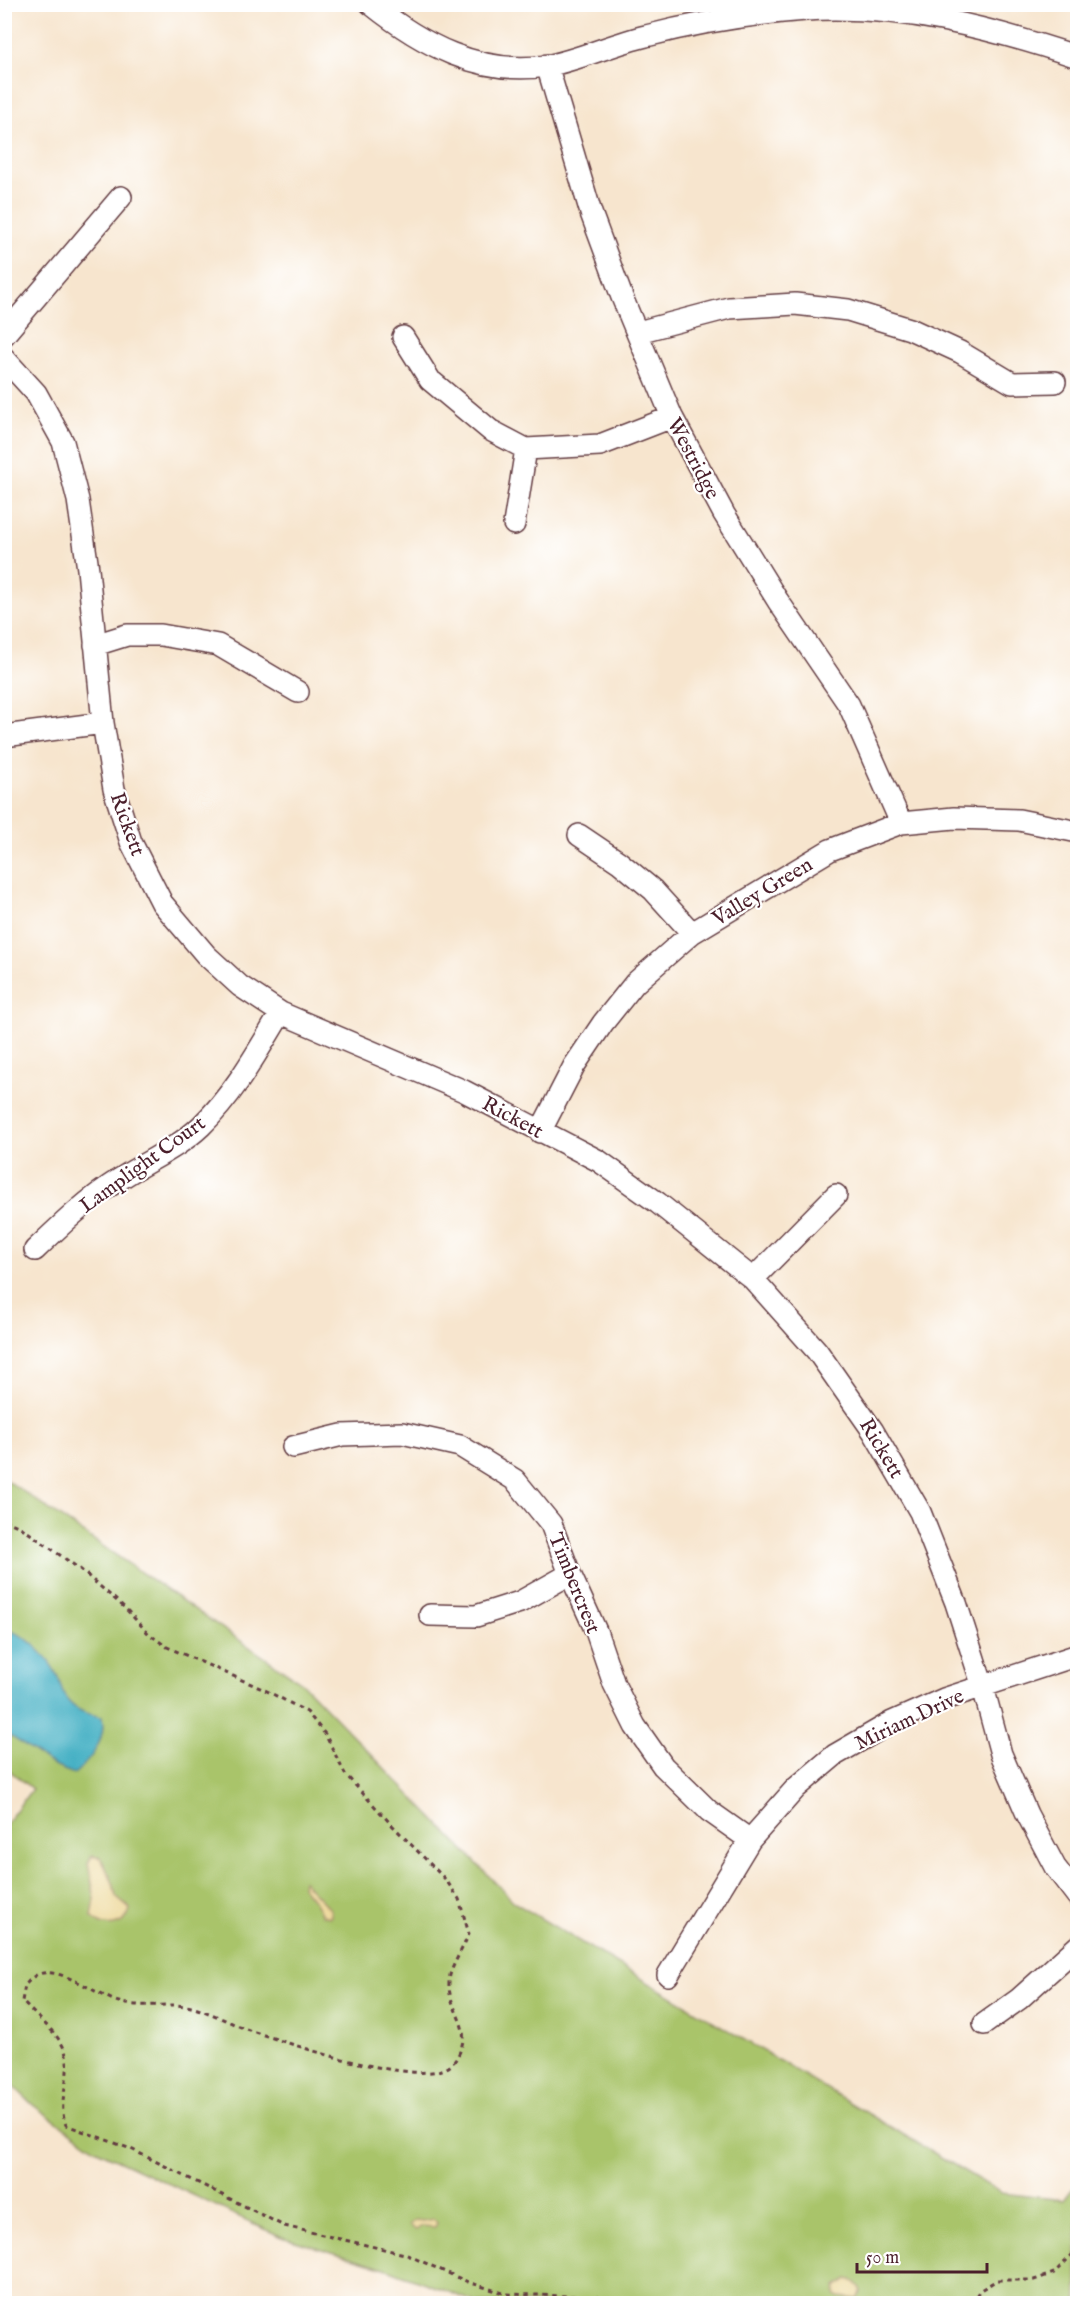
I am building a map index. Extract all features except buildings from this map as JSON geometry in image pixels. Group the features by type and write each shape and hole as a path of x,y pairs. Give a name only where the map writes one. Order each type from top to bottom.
{"street":[{"path":"371,4 432,46 466,59 515,67 548,65 644,36 723,18 809,10 947,12 1077,57"},
{"name":"Westridge","path":"548,65 591,213 622,297 639,332 672,417 724,514 778,601 849,705 901,823"},
{"path":"4,335 121,197"},
{"path":"639,332 729,308 795,304 848,310 910,329 960,352 1012,383 1055,382"},
{"path":"403,337 430,380 489,430 526,449 600,445 672,417"},
{"name":"Rickett","path":"4,358 36,393 63,442 78,500 103,723 114,789 131,842 162,903 206,955 240,986 281,1013 464,1091 599,1161 666,1209 753,1279 817,1351 873,1431 920,1512 956,1603 983,1687 1001,1754 1027,1814 1055,1866 1077,1897"},
{"path":"514,524 526,449"},
{"path":"95,645 127,635 161,635 218,645 298,692"},
{"path":"4,736 103,723"},
{"name":"Valley Green","path":"540,1131 574,1066 603,1023 635,983 692,933 830,850 901,823 954,818 1019,820 1077,832"},
{"path":"579,835 619,861 653,890 692,933"},
{"name":"Lamplight Court","path":"35,1250 83,1205 200,1126 238,1083 281,1013"},
{"path":"753,1279 836,1196"},
{"name":"Timbercrest","path":"293,1447 342,1435 402,1433 460,1446 514,1480 551,1524 570,1574 596,1631 614,1684 635,1726 663,1766 709,1811 750,1840"},
{"path":"430,1615 476,1616 520,1602 570,1574"},
{"name":"Miriam Drive","path":"668,1975 750,1840 796,1788 835,1755 892,1722 944,1699 1077,1655"},
{"path":"984,2024 1019,1999 1077,1946"}],"path":[{"path":"4,1520 22,1528 81,1570 124,1607 149,1634 167,1647 267,1691 307,1712 325,1734 345,1774 446,1880 459,1899 469,1934 450,1975 451,2004 463,2032 459,2054 451,2066 431,2073 399,2071 366,2065 246,2029 192,2007 143,2006 118,2002 54,1973 39,1974 25,1984 22,2001 47,2026 65,2050 67,2073 62,2114 66,2125 131,2149 284,2226 405,2254 468,2282 506,2294 597,2297 624,2304"},
{"path":"972,2304 979,2291 997,2280 1034,2280 1054,2273 1077,2248"}],"green space":[{"path":"5,1479 302,1683 515,1903 1001,2193 1064,2200 1077,2183 1077,2303 1020,2304 1015,2301 1012,2304 478,2303 385,2268 282,2237 97,2150 33,2105 5,2078 5,1825 32,1789 5,1767"}],"sand":[{"path":"92,1856 101,1858 113,1883 116,1897 130,1909 128,1915 120,1923 103,1924 92,1917 95,1899 88,1863"},
{"path":"303,1881 330,1909 329,1917 322,1915 302,1886"},
{"path":"433,2219 437,2223 435,2227 422,2226 416,2230 409,2225 415,2220"},
{"path":"848,2279 853,2280 862,2291 857,2299 839,2297 835,2294 836,2286"}],"water":[{"path":"5,1630 21,1635 36,1646 53,1668 64,1696 72,1705 84,1712 102,1717 100,1741 92,1756 74,1774 54,1766 5,1732"}]}
